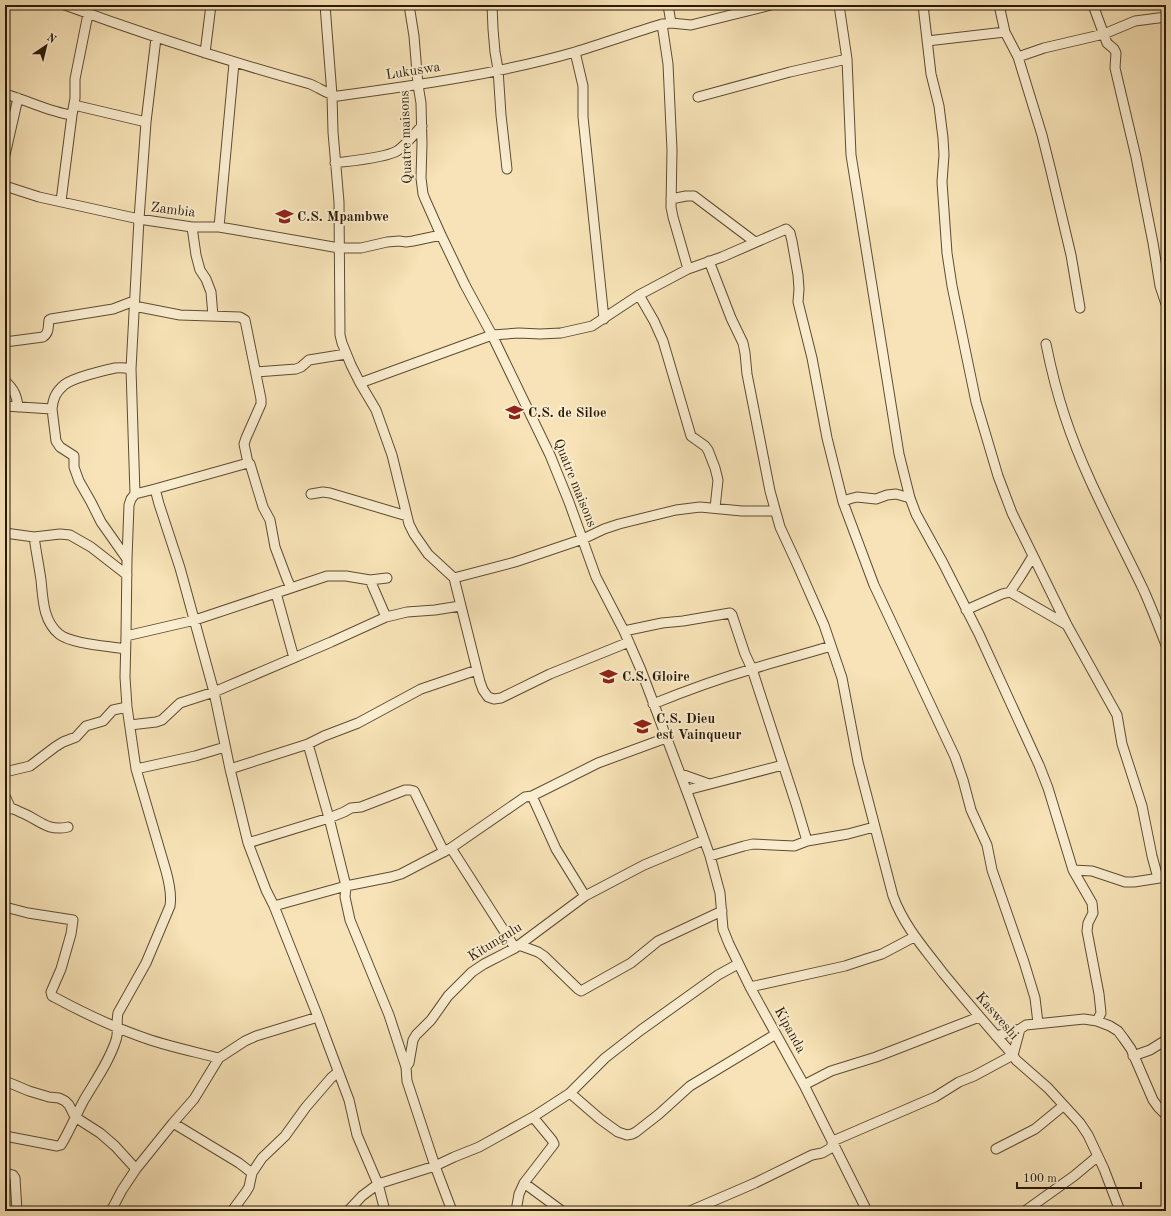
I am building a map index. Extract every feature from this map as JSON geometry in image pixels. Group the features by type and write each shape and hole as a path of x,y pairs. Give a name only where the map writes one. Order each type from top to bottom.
{"street":[{"path":"65,5 156,38 317,86 332,95"},
{"path":"205,53 210,5"},
{"path":"325,5 332,95 335,163 339,202 339,328 342,343 360,383 376,410 392,456 409,524 421,546 454,578 460,606 483,690 488,697 494,699 499,698 550,674 629,642"},
{"name":"Quatre maisons","path":"409,5 421,103 423,194 465,285 492,335 550,455 601,588 629,642 681,774 710,856"},
{"path":"492,5 495,52 507,169"},
{"path":"668,5 666,23 672,150 671,199 673,217 688,269"},
{"name":"Lukuswa","path":"332,95 338,96 418,85 498,70 575,52 666,23 691,25 771,5"},
{"path":"839,5 847,59 851,155 896,439 910,498 916,514 979,634 1039,766 1048,788 1073,870 1091,899 1093,913 1088,923 1087,931 1099,994 1101,1013 1097,1021"},
{"path":"923,5 931,74 939,106 943,138 944,155 942,182 947,253 952,286 976,402 998,476 1012,513 1067,625 1117,715 1122,744 1142,806 1152,856 1162,877 1134,882 1125,882 1092,871 1073,870"},
{"path":"999,5 1005,32 1018,57 1052,171 1080,308"},
{"path":"1093,5 1107,43 1114,48 1116,53 1114,68 1136,157 1160,286 1166,304"},
{"path":"61,201 75,98 75,79 88,14"},
{"path":"1018,57 1044,48 1104,34 1135,21 1166,17"},
{"path":"927,41 1005,32"},
{"path":"135,494 131,369 146,122 156,38"},
{"path":"575,52 583,86 584,117 604,319"},
{"path":"698,96 847,59"},
{"path":"218,227 234,62"},
{"path":"5,94 54,111 73,110 146,122"},
{"path":"5,155 18,98"},
{"path":"335,163 387,155 395,152 403,146 422,126"},
{"name":"Zambia","path":"5,186 39,197 139,219 192,227 218,227 338,248 361,248 387,242 406,242 441,235"},
{"path":"671,199 694,196 755,242"},
{"path":"192,227 200,270 206,279 211,292 213,316"},
{"path":"360,383 492,335 519,333 561,333 592,326 639,295 688,269 722,257 786,229 790,233 798,275 798,302 812,358 827,438 843,502 874,585 955,757 971,810 987,846 992,870 1026,969 1035,998 1038,1023"},
{"name":"Kasweshi","path":"709,261 745,353 747,374 775,512 780,527 824,625 842,678 855,746 874,827 893,896 902,918 914,936 979,1017 1016,1060 1048,1088 1080,1123 1088,1135 1104,1169 1120,1211"},
{"path":"639,295 654,321 663,341 690,436 708,450 715,468 718,480 715,508"},
{"path":"5,342 43,338 48,331 49,320 51,319 134,304 180,315 240,317 245,320 261,399 259,410 244,444 248,463 252,465 263,507 270,520 275,548 291,588"},
{"path":"1046,344 1054,382 1076,448 1106,515 1144,592 1166,645"},
{"path":"256,372 296,369 301,367 309,360 346,354"},
{"path":"127,559 101,522 78,481 74,467 74,456 58,444 55,437 52,400 66,384 88,375 117,368 131,369"},
{"path":"5,381 13,389 17,397 18,407"},
{"path":"5,406 52,409"},
{"path":"5,1136 59,1146 63,1142 116,1041 118,1027 116,1020 118,1013 146,963 168,912 171,901 166,871 136,769 127,707 125,649 129,505 131,499 135,494 248,463"},
{"path":"155,489 180,568 214,692 225,747 248,843 318,1017 349,1100 357,1135 378,1184 386,1211"},
{"path":"311,494 323,492 330,493 407,516"},
{"path":"843,502 857,497 876,499 887,495 896,494 910,498"},
{"path":"454,578 514,562 583,539 619,524 676,510 700,507 775,512"},
{"path":"5,533 34,537 60,534 70,535 91,546 127,574"},
{"path":"34,537 46,615 59,634 72,640 125,649"},
{"path":"966,610 1010,592 1033,556"},
{"path":"126,636 195,620 327,576 346,576 370,580 387,578"},
{"path":"370,580 386,617"},
{"path":"1010,592 1067,625"},
{"path":"276,593 294,658"},
{"path":"130,725 162,720 180,703 214,692 332,642 386,617 407,612 460,606"},
{"path":"624,631 662,622 683,621 730,613 732,615 745,654 752,669 807,841"},
{"path":"653,704 691,689 752,669 831,646"},
{"path":"230,769 308,744 358,723 421,689 477,670"},
{"path":"5,772 30,766 55,746 78,736 86,726 102,722 113,710 127,707"},
{"path":"274,906 346,886 396,876 447,850 519,800 532,796 598,763 666,738"},
{"path":"308,744 346,886 346,897 350,920 389,1015 406,1067 407,1081 435,1166 452,1211"},
{"path":"136,769 195,756 225,747"},
{"path":"687,790 783,765"},
{"path":"681,774 709,784"},
{"path":"248,843 329,818 350,808 361,807 404,790 414,791 447,850 517,947 538,952 581,991 631,963 658,941 722,911"},
{"path":"5,796 8,808 19,811 49,827 60,829 68,827"},
{"path":"532,796 556,849 585,896"},
{"path":"710,856 744,846 762,844 794,846 807,841 848,834 874,827"},
{"name":"Kitungulu","path":"413,1040 448,996 472,972 517,947 585,896 644,865 704,840"},
{"name":"Kipanda","path":"710,856 720,893 724,929 729,944 750,987 833,1141 867,1211"},
{"path":"5,907 28,913 73,920 66,954 51,994 54,997 138,1036 172,1047 220,1058"},
{"path":"750,987 845,966 882,954 914,936"},
{"path":"348,1211 362,1196 378,1184 435,1166 480,1147 570,1093 605,1058 641,1030 718,975 738,964"},
{"path":"111,1211 122,1190 136,1169 173,1123 194,1100 220,1058 244,1041 318,1017"},
{"path":"804,1085 831,1071 876,1056 979,1017"},
{"path":"996,1036 1020,1029 1026,1025 1038,1023 1084,1019 1097,1021 1110,1026 1118,1031 1131,1049 1153,1100 1166,1115"},
{"path":"690,1211 755,1183 812,1155 822,1153 831,1148 833,1141 935,1097 959,1082 974,1076 1013,1055 1020,1029"},
{"path":"570,1093 600,1119 618,1132 627,1135 632,1134 660,1114 690,1086 757,1044 776,1034"},
{"path":"398,1044 413,1040 409,1062 406,1067"},
{"path":"1133,1056 1150,1050 1166,1040"},
{"path":"232,1211 249,1187 252,1173 262,1158 285,1136 306,1107 338,1072"},
{"path":"5,1082 29,1091 62,1099 69,1105 75,1117 100,1133 115,1146 136,1169"},
{"path":"996,1150 1035,1129 1063,1106"},
{"path":"516,1211 519,1194 524,1183 554,1144 533,1116"},
{"path":"173,1123 252,1173"},
{"path":"1025,1211 1074,1176 1098,1156"},
{"path":"5,1173 13,1175 15,1178 17,1211"},
{"path":"524,1183 562,1211"}],"place":[{"name":"C.S. Mpambwe","path":"284,217"},
{"name":"C.S. de Siloe","path":"515,413"},
{"name":"C.S. Gloire","path":"609,677"},
{"name":"C.S. Dieu est Vainqueur","path":"643,727"}]}
